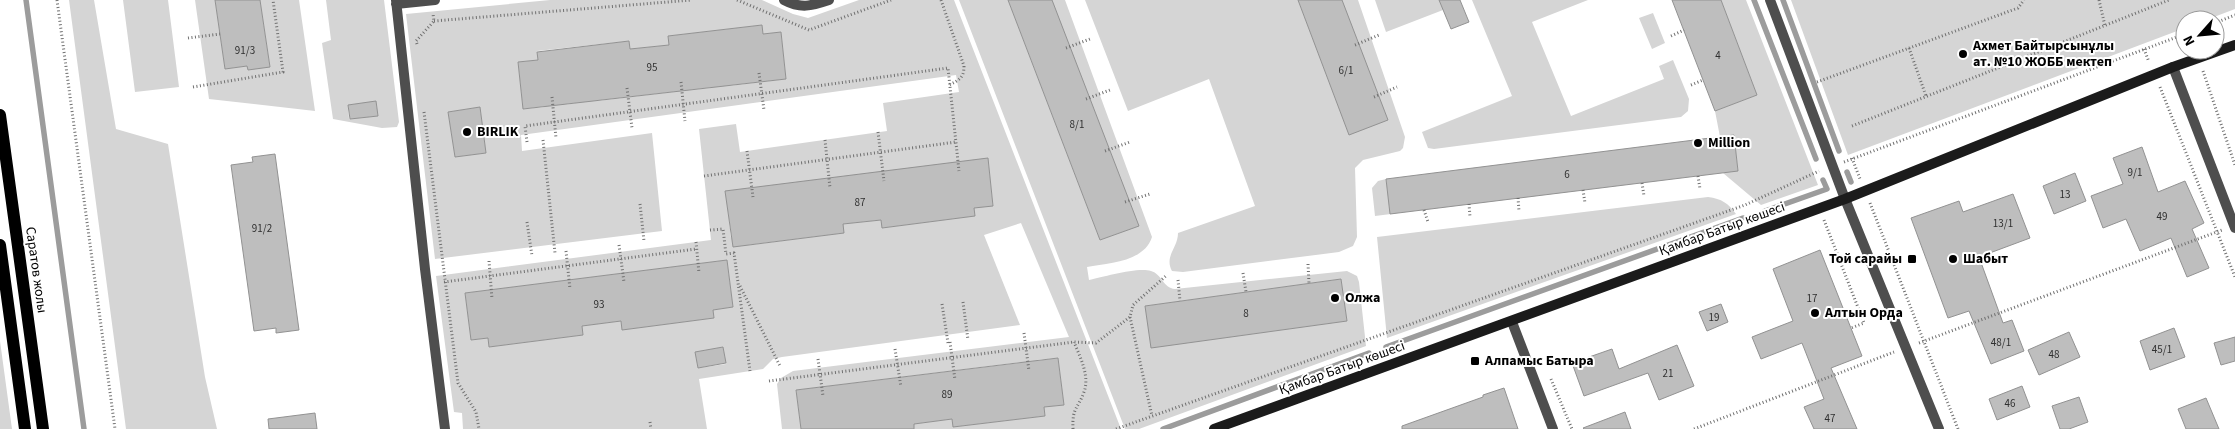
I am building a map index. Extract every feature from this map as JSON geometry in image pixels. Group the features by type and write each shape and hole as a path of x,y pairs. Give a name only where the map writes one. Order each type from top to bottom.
{"main road":[{"name":"Қамбар Батыр көшесі","path":"1214,429 1512,322 1845,199 2193,60"},
{"name":"Саратов жолы","path":"0,115 43,429"},
{"path":"0,245 25,429"}],"street":[{"path":"433,0 396,2 425,269 445,429"},
{"path":"784,0 799,6 810,7 828,0"},
{"path":"1770,0 1832,166 1939,429"},
{"path":"2174,67 2234,227"},
{"path":"1512,322 1553,429"}],"path":[{"path":"57,0 115,429"},
{"path":"194,86 283,72 273,0"},
{"path":"433,0 434,21"},
{"path":"417,51 416,41 434,21 692,0"},
{"path":"941,0 964,66 961,79 949,85"},
{"path":"1817,82 2018,8 2024,0"},
{"path":"2098,0 2105,26"},
{"path":"1852,126 2170,0"},
{"path":"1671,36 1684,30"},
{"path":"188,38 220,34"},
{"path":"1355,45 1379,35"},
{"path":"1116,429 1745,204 1852,158 2175,38"},
{"path":"1066,48 1090,39"},
{"path":"1909,48 1926,96"},
{"path":"2144,49 2235,276"},
{"path":"2199,60 2235,165"},
{"path":"527,142 525,126 948,68 959,171"},
{"path":"758,73 764,110"},
{"path":"1690,86 1703,80"},
{"path":"681,82 685,121"},
{"path":"627,88 632,128"},
{"path":"1374,97 1397,88"},
{"path":"1086,100 1110,90"},
{"path":"552,97 556,138"},
{"path":"424,110 458,383 476,412 479,429"},
{"path":"878,132 884,181"},
{"path":"543,140 555,253"},
{"path":"825,140 830,188"},
{"path":"704,176 956,142"},
{"path":"1105,151 1130,142"},
{"path":"747,151 753,197"},
{"path":"1852,158 1958,429"},
{"path":"1698,176 1700,189"},
{"path":"1642,183 1644,196"},
{"path":"1583,190 1585,203"},
{"path":"1125,202 1150,194"},
{"path":"1518,198 1519,211"},
{"path":"640,204 644,241"},
{"path":"1469,204 1470,217"},
{"path":"1820,208 1864,323 1851,328"},
{"path":"1424,210 1428,222"},
{"path":"528,222 532,256"},
{"path":"1694,429 2218,231 2234,227"},
{"path":"710,230 723,229 726,254 734,253 750,371"},
{"path":"696,242 698,273"},
{"path":"619,245 624,282"},
{"path":"444,282 696,249"},
{"path":"566,251 570,289"},
{"path":"489,261 492,299"},
{"path":"1308,264 1309,283"},
{"path":"1243,273 1246,292"},
{"path":"1152,416 1130,317 1133,305 1167,276"},
{"path":"1178,280 1180,301"},
{"path":"738,282 780,366"},
{"path":"963,302 968,340"},
{"path":"942,304 955,380"},
{"path":"769,381 1074,342 1096,342 1130,317"},
{"path":"1024,333 1029,371"},
{"path":"1073,429 1074,408 1084,392 1086,381 1084,369 1074,342"},
{"path":"896,349 901,387"},
{"path":"818,359 823,396"},
{"path":"650,422 651,429"}],"shaded area":[{"path":"69,0 94,0 116,129 168,144 205,377 217,429 126,429"},
{"path":"123,0 168,0 179,87 135,92"},
{"path":"195,0 215,0 225,69 247,66 248,70 270,66 260,0 299,0 315,111 209,99"},
{"path":"326,0 384,0 399,122 397,127 382,128 333,119 322,43 331,40","holes":["376,102 378,116 349,119 348,105"]},
{"path":"550,0 762,0 793,14 808,18 859,0 954,0 1121,429 914,429 914,424 952,419 953,427 1045,416 1044,407 1064,405 1058,358 1037,360 1037,370 1023,371 1022,362 796,390 801,429 782,429 777,384 781,378 793,371 1069,337 1021,223 984,235 1020,325 782,357 773,359 763,369 699,379 707,429 463,429 462,413 454,412 436,276 711,240 699,129 736,124 740,152 887,131 883,103 959,92 956,75 521,135 522,151 652,133 662,231 435,259 406,14","holes":["762,25 763,34 781,32 786,79 728,86 727,76 710,88 690,90 689,81 673,92 597,101 596,92 577,103 565,104 544,98 545,107 523,109 518,62 538,60 537,51 629,41 630,49 669,45 668,36","480,107 486,153 455,157 448,112","988,159 993,205 974,208 974,216 883,228 881,220 843,224 843,233 750,245 731,238 726,191","727,260 733,307 713,310 714,318 622,330 621,321 582,326 583,335 489,347 488,338 471,340 465,293","723,347 726,364 698,368 696,352"]},
{"path":"959,0 1008,0 1100,240 1138,226 1048,0 1065,0 1152,237 1142,252 1134,256 1125,260 1087,267 1089,280 1129,271 1145,270 1155,273 1168,286 1175,289 1347,271 1357,276 1366,346 1139,429 1125,429","holes":["1341,279 1347,321 1145,306"]},
{"path":"1085,0 1298,0 1350,135 1342,0 1358,0 1405,137 1403,148 1400,151 1363,160 1355,168 1357,237 1353,246 1339,252 1183,272 1172,271 1170,256 1178,233 1255,206 1209,79 1128,111"},
{"path":"1375,0 1445,0 1443,10 1386,32"},
{"path":"1472,0 1588,0 1532,22 1571,116 1664,79 1659,66 1673,60 1689,99 1688,111 1681,117 1434,149 1428,148 1422,132 1512,96"},
{"path":"1721,0 1746,0 1818,185 1761,205 1723,173 1738,170 1734,135 1720,137 1715,111 1757,95"},
{"name":"Ахмет Байтырсынұлы ат. №10 ЖОББ мектеп","path":"1791,0 2235,0 2235,9 2225,13 2225,10 2175,10 2175,32 1848,155"},
{"path":"1653,13 1665,43 1652,49 1639,18"},
{"path":"1386,179 1391,214 1375,216 1372,188 1378,181"},
{"path":"1708,197 1724,202 1736,214 1387,338 1377,237"},
{"path":"0,341 12,429 0,429"}],"building":[{"path":"215,0 260,0 270,67 248,70 247,66 225,69"},
{"path":"1008,0 1052,0 1139,226 1100,240"},
{"path":"1298,0 1342,0 1388,120 1349,135"},
{"path":"1439,0 1460,0 1469,22 1451,29"},
{"path":"1672,0 1721,0 1757,95 1715,111"},
{"path":"762,25 763,34 781,32 786,79 523,109 518,62 538,60 537,52 629,41 630,49 669,45 668,36"},
{"path":"376,101 378,116 350,119 348,105"},
{"name":"BIRLIK","path":"480,107 486,153 455,157 448,112"},
{"path":"1734,135 1738,171 1390,214 1386,179"},
{"path":"2142,147 2158,192 2185,181 2204,223 2192,229 2209,268 2187,277 2171,238 2140,251 2126,219 2103,228 2091,196 2123,184 2113,158"},
{"path":"275,154 299,330 276,333 276,328 254,331 231,165 253,162 252,157"},
{"path":"988,158 993,206 974,208 975,216 882,228 881,220 843,224 844,233 733,247 725,191"},
{"path":"2075,173 2086,201 2054,214 2043,186"},
{"path":"2013,194 2030,238 1979,257 2003,323 2012,320 2024,351 1991,364 1969,311 1948,318 1911,218 1959,201 1963,212"},
{"path":"1820,250 1862,356 1831,368 1857,429 1814,429 1804,407 1824,399 1802,343 1761,359 1752,337 1793,321 1773,269"},
{"path":"727,260 733,307 713,310 714,318 622,330 621,321 582,326 583,335 489,347 488,338 471,340 465,293"},
{"path":"1341,279 1347,321 1151,348 1145,306"},
{"path":"1721,304 1728,322 1707,331 1699,312"},
{"path":"2174,328 2185,357 2150,370 2140,341"},
{"path":"2069,332 2080,357 2039,375 2028,350"},
{"path":"2235,337 2235,361 2221,365 2214,343"},
{"path":"1677,345 1694,386 1659,400 1648,373 1584,396 1572,363 1612,349 1619,369"},
{"path":"723,347 726,363 698,368 695,352"},
{"path":"1058,358 1064,405 1044,407 1045,416 953,427 952,419 914,424 914,429 801,429 796,390"},
{"path":"2022,386 2030,407 1997,420 1989,399"},
{"path":"1504,388 1518,429 1402,429 1402,426"},
{"path":"2079,397 2088,422 2069,429 2060,429 2052,406"},
{"path":"2206,398 2219,429 2186,429 2178,409"},
{"path":"1625,412 1631,429 1583,428"},
{"path":"315,413 317,429 269,429 268,419"}],"waterway":[{"path":"26,0 84,429"},
{"path":"1754,0 1816,159"},
{"path":"1783,0 1839,151"},
{"path":"1847,172 1851,182"},
{"path":"1765,211 1827,189 1823,180"},
{"path":"1386,347 1743,218"},
{"path":"1163,429 1369,353"}],"place":[{"name":"Ахмет Байтырсынұлы ат. №10 ЖОББ мектеп","path":"1963,54"},
{"name":"BIRLIK","path":"467,132"},
{"name":"Million","path":"1698,143"},
{"name":"Той сарайы","path":"1912,259"},
{"name":"Шабыт","path":"1953,259"},
{"name":"Олжа","path":"1335,298"},
{"name":"Алтын Орда","path":"1815,313"},
{"name":"Алпамыс Батыра","path":"1475,361"}]}
